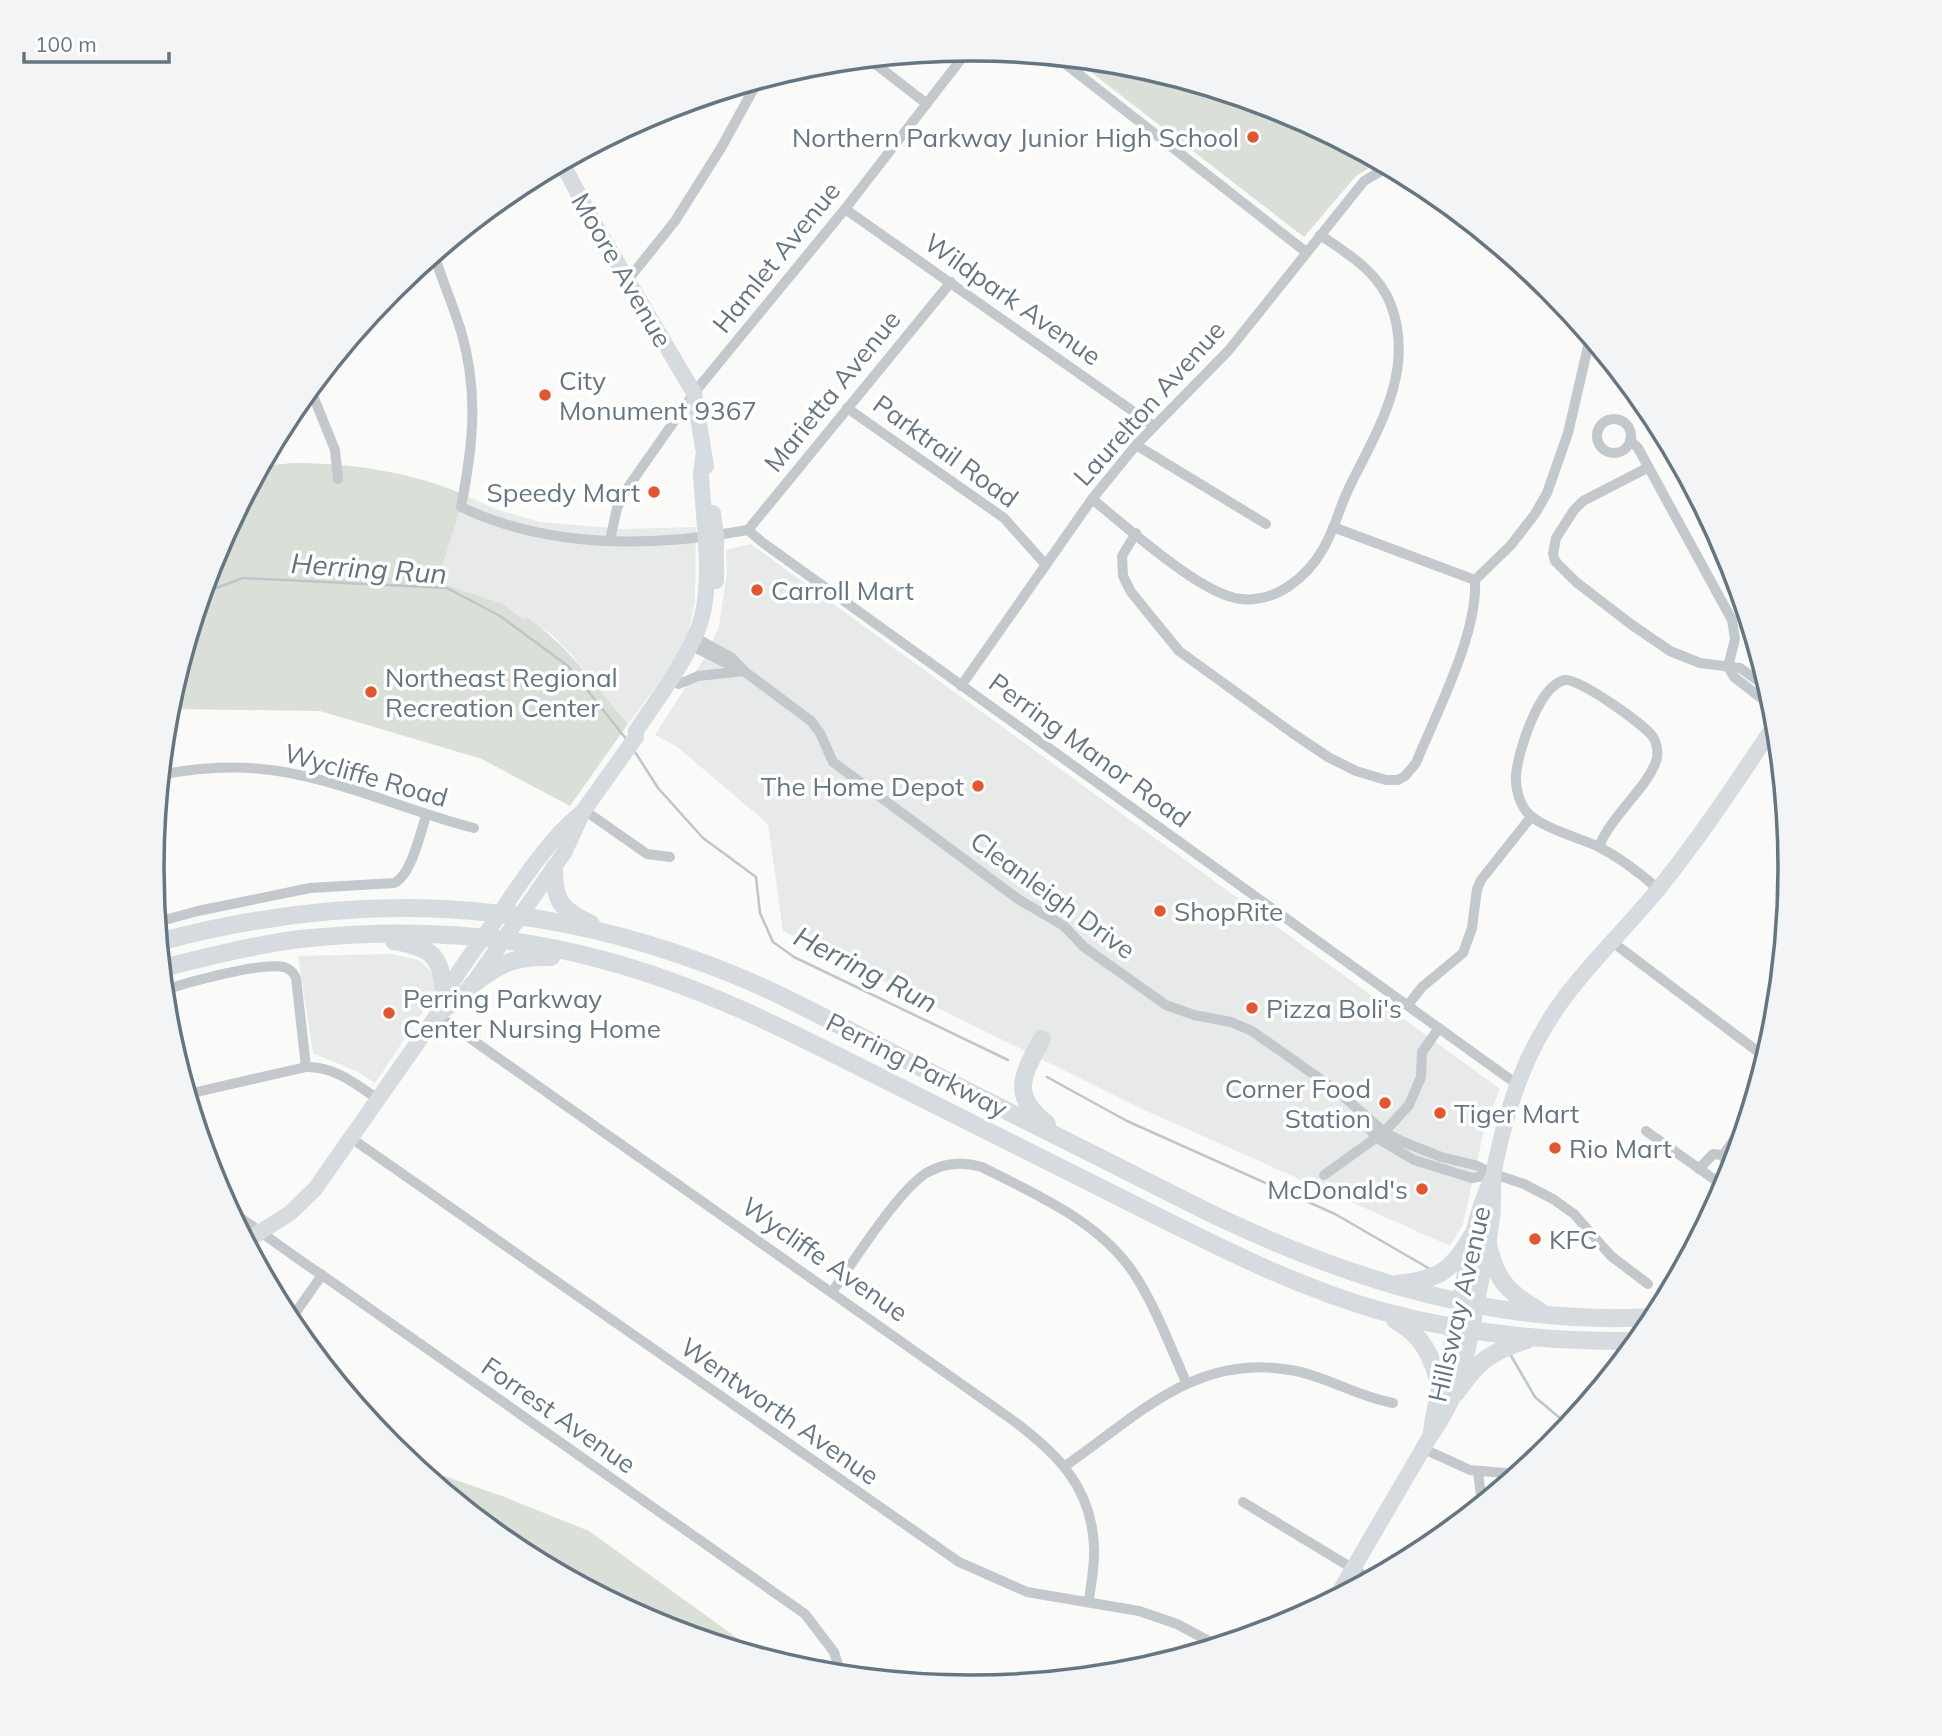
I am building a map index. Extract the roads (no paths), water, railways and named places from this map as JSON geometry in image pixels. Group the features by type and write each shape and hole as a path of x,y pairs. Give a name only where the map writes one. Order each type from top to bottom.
{"main road":[{"path":"554,867 555,893 565,909 590,924 653,947"},
{"name":"Perring Parkway","path":"168,940 250,920 359,908 431,907 520,916 578,927 653,947 732,974 1271,1242 1342,1270 1388,1285 1468,1304 1549,1316 1641,1317"},
{"name":"Perring Parkway","path":"170,966 298,939 359,934 427,933 503,941 601,959 681,983 731,1003 1234,1254 1299,1282 1377,1310 1464,1329 1533,1338 1624,1341"},
{"path":"359,934 411,944 429,952 441,968 444,993"},
{"path":"472,985 491,971 516,959 601,959"},
{"path":"1042,1039 1024,1074 1023,1096 1028,1107 1039,1118 1075,1145"},
{"path":"1388,1285 1416,1282 1435,1276 1459,1259 1480,1239 1499,1279 1521,1301 1549,1316"},
{"path":"1377,1310 1416,1334 1448,1390 1486,1358 1533,1338"}],"street":[{"name":"Hamlet Avenue","path":"610,540 617,508 626,490 694,393 845,209 960,61"},
{"path":"879,67 927,104"},
{"path":"1070,67 1306,252"},
{"path":"628,281 676,222 752,92"},
{"name":"Moore Avenue","path":"566,170 694,393 710,536 705,603 696,643"},
{"name":"Laurelton Avenue","path":"961,686 1092,499 1136,445 1228,350 1364,181 1379,172"},
{"name":"Wildpark Avenue","path":"845,209 1154,426"},
{"path":"1092,499 1215,592 1242,599 1255,599 1286,588 1299,579 1323,549 1345,496 1387,412 1396,376 1398,336 1391,306 1378,281 1355,259 1320,235"},
{"path":"438,262 462,334 474,400 471,456 461,507 484,518 527,530 572,537 654,542 748,530"},
{"name":"Marietta Avenue","path":"748,530 951,282"},
{"path":"1136,533 1122,556 1123,576 1131,592 1179,651 1328,757 1356,771 1386,780 1398,780 1416,763 1470,626 1475,600 1475,580 1511,545 1535,514 1547,492 1568,433 1588,348"},
{"path":"315,400 335,450 338,479"},
{"name":"Parktrail Road","path":"847,408 996,512 1045,564"},
{"path":"1630,440 1638,449 1732,620 1735,639 1728,667 1734,677 1759,696"},
{"path":"1136,445 1266,524"},
{"path":"1647,468 1583,501 1574,510 1556,538 1553,554 1555,561 1576,582 1670,651 1700,663 1740,668 1754,678"},
{"path":"1333,527 1475,580"},
{"name":"Perring Manor Road","path":"748,530 1518,1085"},
{"path":"437,1015 458,1000 472,985 503,941 573,838 584,810 636,737 642,735 680,684 696,643"},
{"path":"636,737 636,731 696,643"},
{"name":"Cleanleigh Drive","path":"696,643 728,666 744,671 811,721 820,733 833,762 1018,899 1064,926 1084,947 1166,1005 1194,1015 1231,1022 1252,1031 1352,1102 1381,1135 1441,1157 1475,1165 1524,1184 1553,1199 1574,1214 1611,1256 1648,1284"},
{"path":"680,684 698,676 744,671"},
{"path":"1599,848 1611,824 1649,774 1657,758 1657,746 1653,737 1641,726 1575,681 1561,682 1546,691 1539,702 1519,762 1516,783 1522,805 1531,817 1599,848 1634,869 1658,889"},
{"name":"Hillsway Avenue","path":"1347,1582 1427,1442 1448,1390 1464,1329 1480,1239 1494,1199 1494,1174 1503,1129 1538,1038 1563,998 1658,889 1768,748"},
{"name":"Wycliffe Road","path":"170,774 214,768 280,771 474,828"},
{"path":"584,810 647,854 670,857"},
{"path":"254,1237 308,1197 437,1015 444,993 499,914 548,846 562,829 584,810"},
{"path":"166,920 310,888 394,883 407,872 426,816"},
{"path":"1408,1005 1422,987 1463,953 1472,928 1477,889 1481,880 1531,817"},
{"path":"1611,941 1756,1050"},
{"path":"173,987 194,980 260,968 286,967 296,978 306,1066"},
{"name":"Wycliffe Avenue","path":"437,1015 1049,1448 1065,1466 1083,1497 1091,1524 1094,1547 1089,1601"},
{"path":"1324,1175 1381,1135 1409,1105 1421,1077 1422,1052 1439,1028"},
{"path":"196,1092 306,1066 317,1066 335,1072 379,1100"},
{"path":"1646,1131 1715,1180"},
{"name":"Wentworth Avenue","path":"351,1138 958,1562 1027,1592 1122,1606 1158,1617 1205,1640"},
{"path":"1699,1169 1713,1154 1723,1154 1726,1149"},
{"path":"832,1292 915,1181 927,1171 942,1166 970,1163 1080,1220 1116,1251 1136,1276 1186,1382"},
{"name":"Forrest Avenue","path":"245,1221 805,1614 834,1652 838,1663"},
{"path":"297,1311 322,1275"},
{"path":"1065,1466 1122,1423 1186,1382 1236,1370 1279,1368 1337,1383 1370,1399 1393,1403"},
{"path":"1427,1442 1451,1463 1478,1472 1505,1473"},
{"path":"1478,1472 1481,1493"},
{"path":"1243,1502 1362,1573"}],"waterway":[{"name":"Herring Run","path":"215,589 243,578 447,588 500,616 568,666 627,740"},
{"name":"Herring Run","path":"635,752 658,788 703,838 756,877 760,913 773,942 794,957 1008,1060"},
{"name":"Herring Run","path":"1047,1077 1127,1121 1335,1214 1430,1269"},
{"name":"Herring Run","path":"1510,1354 1535,1397 1560,1418"}],"place":[{"name":"Northern Parkway Junior High School","path":"1253,137"},
{"name":"City Monument 9367","path":"545,395"},
{"name":"Speedy Mart","path":"654,492"},
{"name":"Carroll Mart","path":"757,590"},
{"name":"Northeast Regional Recreation Center","path":"371,692"},
{"name":"The Home Depot","path":"978,786"},
{"name":"ShopRite","path":"1160,911"},
{"name":"Pizza Boli's","path":"1252,1008"},
{"name":"Perring Parkway Center Nursing Home","path":"389,1013"},
{"name":"Corner Food Station","path":"1385,1103"},
{"name":"Tiger Mart","path":"1440,1113"},
{"name":"Rio Mart","path":"1555,1148"},
{"name":"McDonald's","path":"1422,1189"},
{"name":"KFC","path":"1535,1239"}]}
